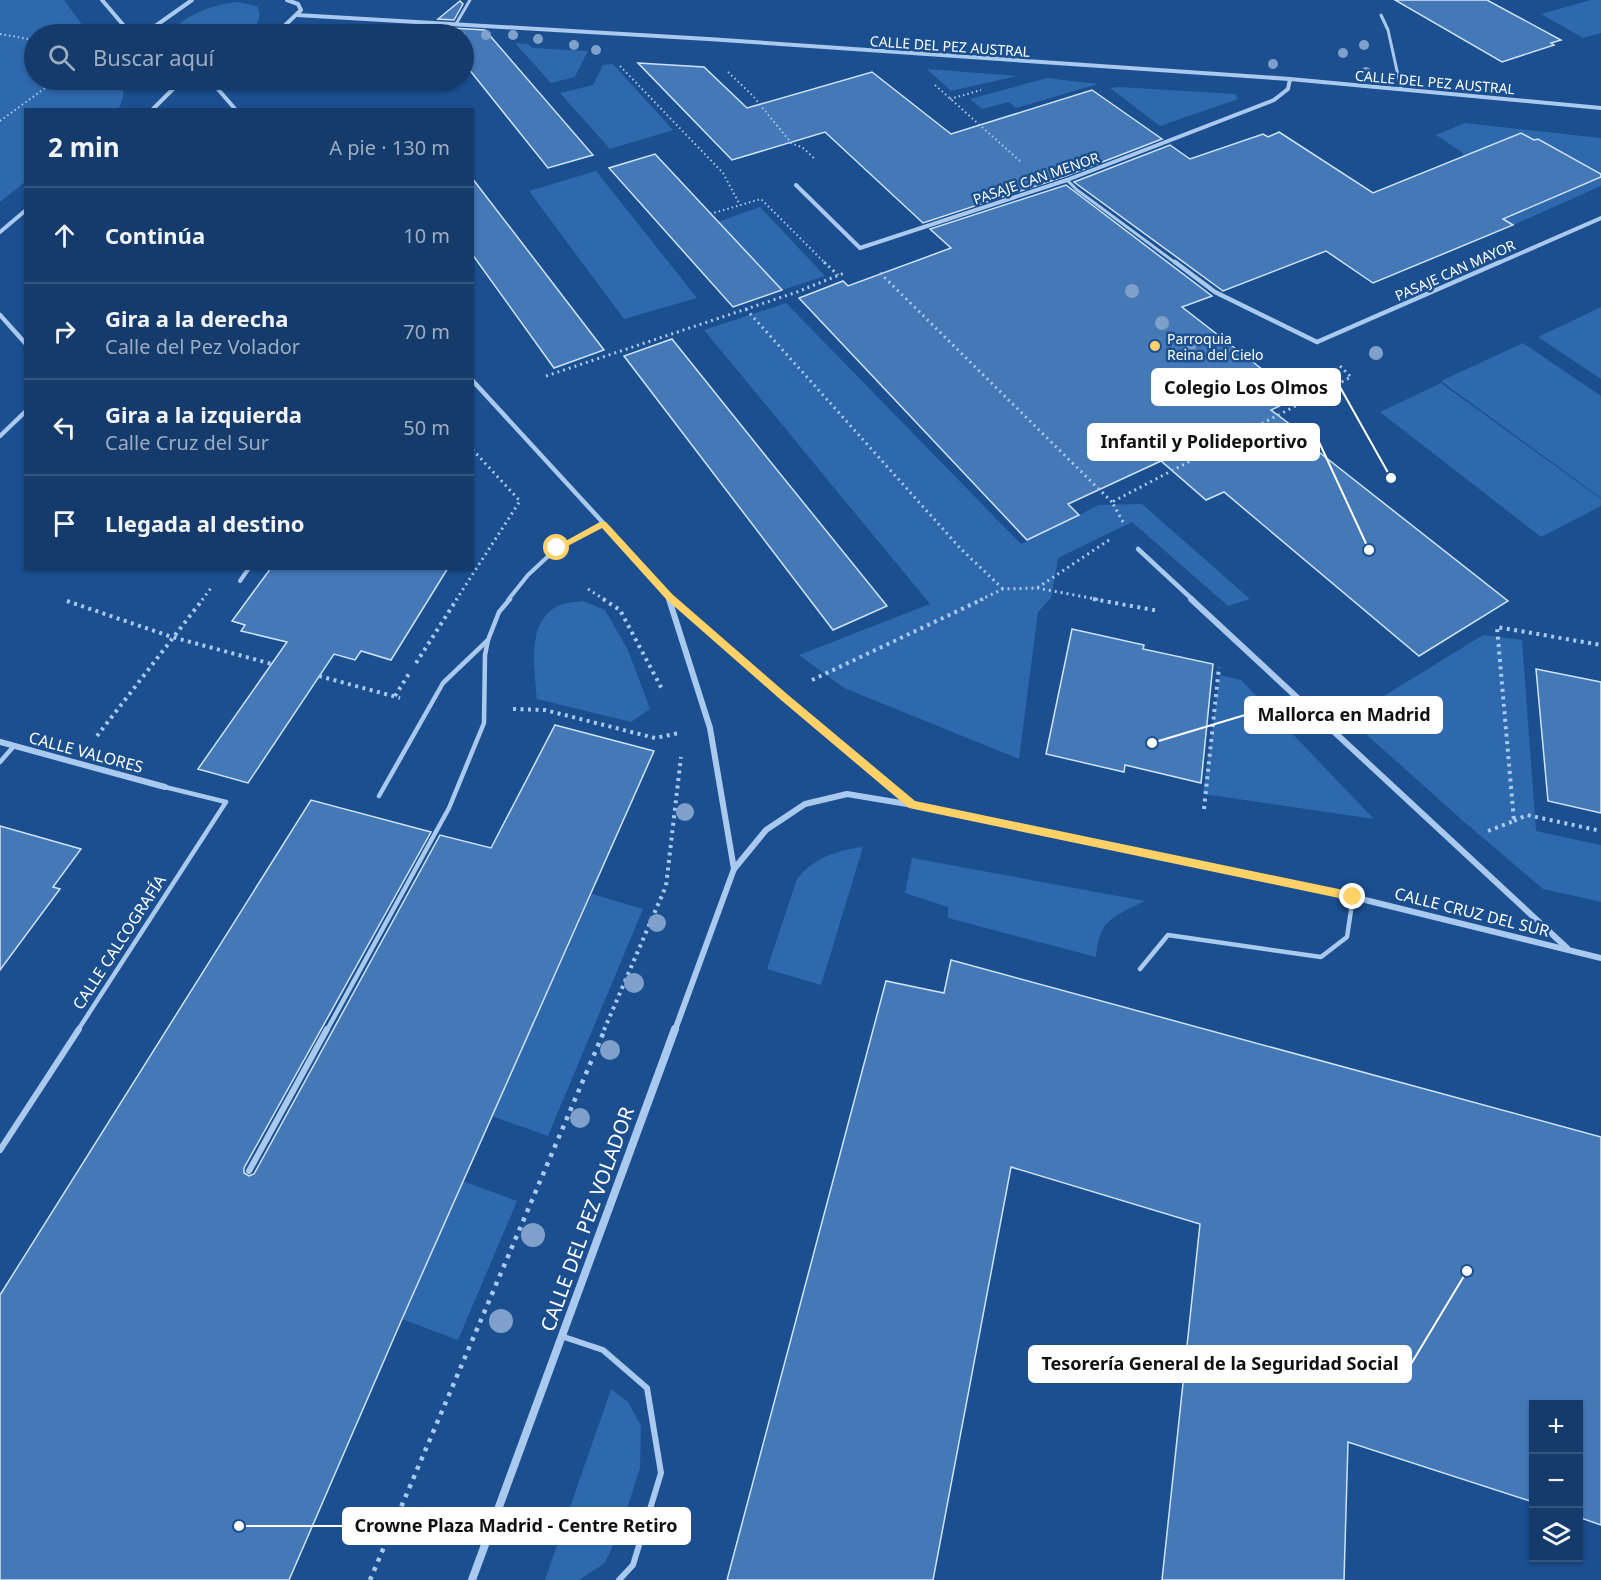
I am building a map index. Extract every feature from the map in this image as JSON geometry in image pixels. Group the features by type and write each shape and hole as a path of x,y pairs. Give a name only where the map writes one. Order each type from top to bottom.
{"street":[{"path":"102,0 122,24"},
{"path":"157,24 192,0"},
{"path":"287,24 301,10 297,4 288,0"},
{"path":"297,4 303,0"},
{"name":"CALLE DEL PEZ AUSTRAL","path":"297,15 456,24"},
{"name":"CALLE DEL PEZ AUSTRAL","path":"474,25 1290,79 1601,108"},
{"name":"PASAJE CAN MENOR","path":"796,185 860,248 1042,189 1274,100 1288,89 1290,79"},
{"path":"154,108 172,90"},
{"path":"219,90 234,108"},
{"path":"1067,180 1077,190 1215,292 1317,342"},
{"path":"0,232 24,212"},
{"name":"PASAJE CAN MAYOR","path":"1317,342 1601,218"},
{"path":"0,315 24,342"},
{"name":"CALLE DEL PEZ VOLADOR","path":"474,382 669,596 784,697 913,805"},
{"path":"0,436 24,413"},
{"path":"1138,549 1568,949"},
{"name":"CALLE DEL PEZ VOLADOR","path":"669,596 710,728 734,869"},
{"name":"CALLE VALORES","path":"0,742 165,787"},
{"name":"CALLE DEL PEZ VOLADOR","path":"472,1580 734,869 766,830 805,804 847,794 913,805"},
{"name":"CALLE CRUZ DEL SUR","path":"913,805 1353,897 1601,958"}],"lane":[{"path":"456,24 470,0"},
{"path":"1381,15 1388,30 1401,89"},
{"path":"249,1171 449,808 484,723 488,640 499,612 528,575 557,548 603,524"},
{"path":"240,580 248,570"},
{"path":"379,796 443,683 488,640"},
{"path":"0,762 14,746"},
{"name":"CALLE CALCOGRAFÍA","path":"0,1150 226,802 165,787"},
{"path":"1140,969 1168,935 1208,940 1285,955 1321,957 1347,937 1353,897"},
{"path":"561,1336 603,1350 646,1388 661,1473 633,1565 619,1580"}],"path":[{"path":"0,34 24,38"},
{"path":"708,39 729,74 753,96 792,144"},
{"path":"616,62 723,173 740,205"},
{"path":"933,84 1029,170 1042,189"},
{"path":"0,121 42,90"},
{"path":"710,214 761,199 838,275"},
{"path":"546,376 849,272"},
{"path":"879,272 1112,502 1138,549"},
{"path":"746,309 960,548 1002,589"},
{"path":"1112,502 1351,377 1317,342"},
{"path":"395,696 520,501 474,451"},
{"path":"1037,588 1126,528"},
{"path":"77,763 212,587"},
{"path":"812,680 1002,589 1037,588 1160,612"},
{"path":"588,589 620,610 663,691"},
{"path":"67,601 172,637 272,664"},
{"path":"1203,809 1220,654 1216,622"},
{"path":"1514,821 1497,627 1601,645"},
{"path":"319,676 430,706"},
{"path":"483,708 545,710 655,738 684,731 682,743"},
{"path":"370,1580 666,886 681,755"},
{"path":"1446,835 1478,835 1527,815 1601,831"}],"shaded area":[{"path":"0,0 64,0 82,24 24,24 24,90 124,90 122,99 118,108 24,108 24,183 0,202"},
{"path":"1591,0 1601,0 1601,33 1583,38 1541,14"},
{"path":"237,2 257,6 258,22 257,24 180,24 191,16 218,5"},
{"path":"515,43 528,44 533,48 588,51 575,77 551,83"},
{"path":"613,64 673,130 610,149 560,93 593,85 603,65"},
{"path":"927,69 1017,76 951,91"},
{"path":"1047,78 1098,84 1016,108 1009,102 982,109 970,99"},
{"path":"1110,88 1235,94 1238,99 1160,126"},
{"path":"1464,123 1601,138 1601,173 1538,139 1534,140 1522,133 1463,156 1463,153 1436,135"},
{"path":"596,171 697,298 624,319 529,191"},
{"path":"1601,177 1601,186 1513,225 1504,220 1541,203 1546,179 1568,192"},
{"path":"760,207 825,276 782,290 718,222"},
{"path":"786,303 1021,544 1099,505 1142,504 1250,599 1228,606 1132,522 1058,558 1051,598 1038,612 1019,759 844,688 799,655 930,604 704,330"},
{"path":"1601,307 1601,379 1538,337"},
{"path":"1523,343 1601,396 1601,498 1441,381"},
{"path":"1441,383 1601,499 1601,506 1541,537 1380,412"},
{"path":"583,601 605,610 628,650 650,709 631,722 537,699 534,660 541,622 549,612 560,605"},
{"path":"1483,635 1522,640 1536,831 1601,845 1601,902 1543,889 1348,718"},
{"path":"1220,675 1241,680 1374,819 1203,794"},
{"path":"863,847 821,985 767,969 797,879 818,860 844,850"},
{"path":"912,858 1145,901 1116,916 1104,927 1100,934 1096,957 948,918 948,907 905,893"},
{"path":"592,894 643,909 548,1136 492,1116"},
{"path":"463,1181 517,1201 458,1340 402,1319"},
{"path":"611,1389 628,1402 641,1426 640,1468 621,1527 605,1563 579,1580 545,1580"}],"building":[{"path":"1395,0 1487,0 1561,40 1551,43 1554,45 1502,62"},
{"path":"460,1 463,4 454,20 438,19"},
{"path":"474,29 485,30 593,155 548,168 474,76"},
{"path":"638,63 704,67 747,108 872,72 951,134 1092,90 1162,139 1066,176 923,223 825,132 732,160"},
{"path":"1279,132 1373,193 1521,133 1534,140 1538,139 1601,174 1601,177 1503,219 1513,225 1373,283 1326,251 1223,291 1074,182 1170,145 1190,159 1263,134 1268,137"},
{"path":"655,154 782,290 733,307 609,168"},
{"path":"474,181 604,350 554,368 474,257"},
{"path":"1066,185 1212,296 1182,307 1298,397 1271,410 1315,443 1310,445 1508,601 1419,656 1224,492 1206,500 1161,461 1068,504 1079,515 1027,540 799,298 843,281 848,286 951,248 930,229"},
{"path":"672,339 887,606 833,630 624,356"},
{"path":"270,570 447,570 391,660 361,651 355,660 334,654 248,783 198,769 287,642 241,631 245,625 232,621"},
{"path":"1072,629 1144,645 1143,649 1213,664 1201,783 1125,765 1124,772 1046,754"},
{"path":"1536,669 1601,682 1601,813 1548,801"},
{"path":"555,725 654,751 289,1580 0,1580 0,1295 311,800 431,832 244,1168 244,1173 249,1176 254,1174 440,835 491,848"},
{"path":"0,826 81,849 53,887 60,889 0,970"},
{"path":"951,960 1601,1137 1601,1525 1583,1519 1583,1400 1529,1400 1529,1501 1348,1442 1344,1580 1162,1580 1200,1224 1011,1167 933,1580 727,1580 886,981 944,993"}],"place":[{"name":"Parroquia Reina del Cielo","path":"1155,346"},
{"name":"Colegio Los Olmos","path":"1391,478"},
{"name":"Infantil y Polideportivo","path":"1369,550"},
{"name":"Mallorca en Madrid","path":"1152,743"},
{"name":"Tesorería General de la Seguridad Social","path":"1467,1271"},
{"name":"Crowne Plaza Madrid - Centre Retiro","path":"239,1526"}],"route":[{"path":"557,548 603,524 669,596 784,697 913,805 1353,897"}]}
